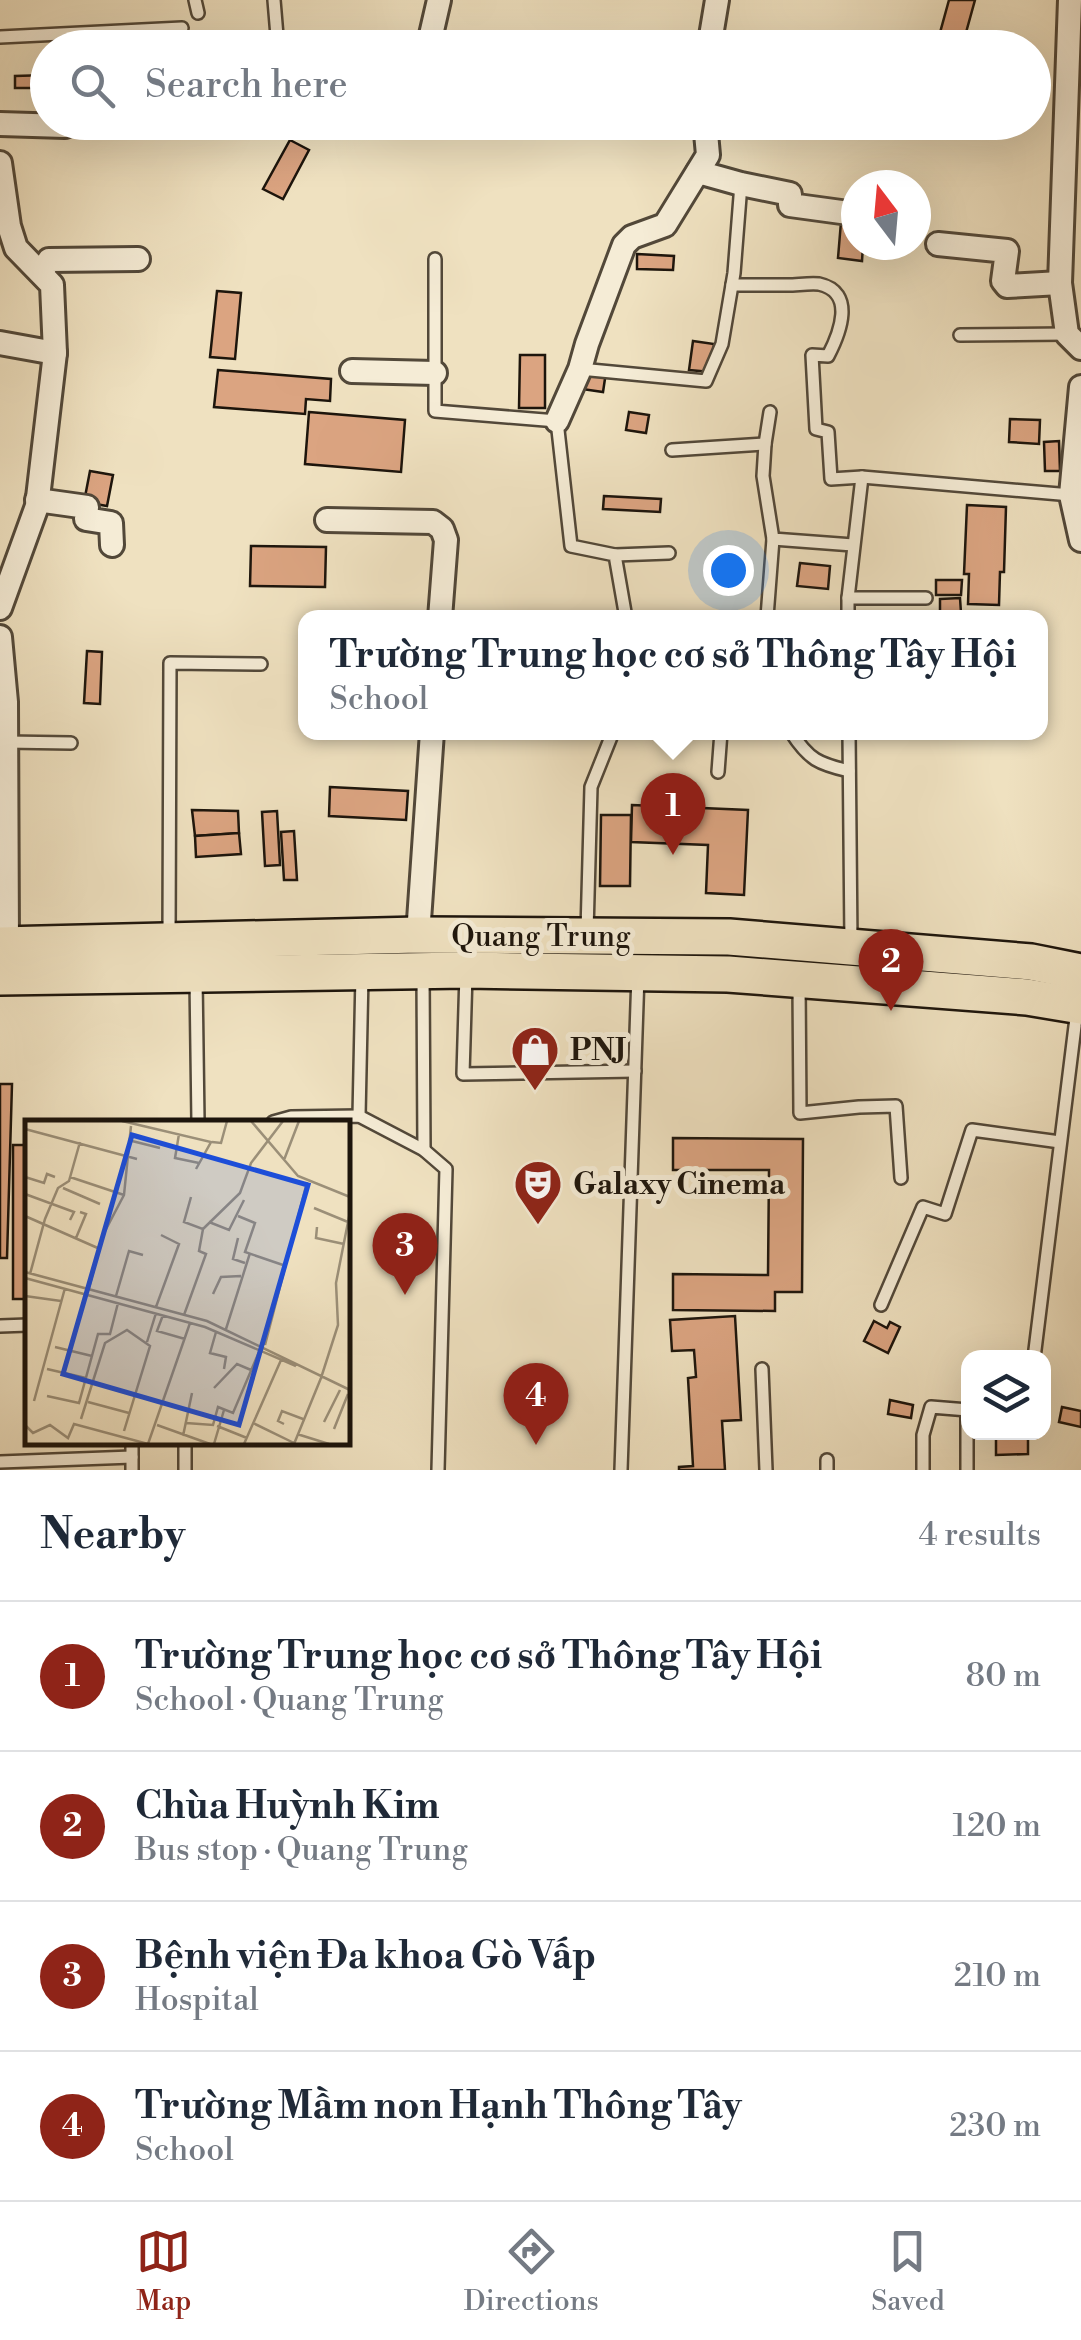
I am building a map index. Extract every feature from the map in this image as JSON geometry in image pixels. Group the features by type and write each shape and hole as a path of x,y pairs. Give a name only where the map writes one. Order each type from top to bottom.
{"main road":[{"name":"Quang Trung","path":"2,955 169,941 418,935 728,937 1031,962 1080,994"},
{"path":"418,935 421,970"},
{"path":"637,936 638,972"},
{"name":"Quang Trung","path":"2,955 196,974 421,970 728,974 1027,997 1080,994"}],"street":[{"path":"432,30 440,0"},
{"path":"713,30 717,0"},
{"path":"1070,0 1060,283 1074,341"},
{"path":"0,124 30,125"},
{"path":"557,421 624,245 632,236 665,225 708,155 707,140"},
{"path":"0,162 16,248 52,285 55,352 37,500 0,608"},
{"path":"698,172 790,194 790,206 841,212"},
{"path":"938,244 1007,251 1003,281 1007,286 1060,283"},
{"path":"42,272 49,260 138,259"},
{"path":"0,344 55,352"},
{"path":"352,371 436,373"},
{"path":"1081,387 1072,494 1081,540"},
{"path":"37,500 87,507 86,519 111,522 112,545"},
{"path":"327,520 433,522 442,529 446,540 441,610"},
{"path":"0,636 6,742 2,955"},
{"path":"418,935 431,740"}],"lane":[{"path":"274,0 276,30"},
{"path":"142,30 182,28"},
{"path":"0,37 30,36"},
{"path":"580,369 706,380 722,344 741,184"},
{"path":"435,258 436,411 557,421 571,546 615,555 669,552"},
{"path":"732,285 820,284 842,301 838,332 828,356 812,355 816,429 828,432 831,478 1072,494"},
{"path":"960,335 1074,341"},
{"path":"768,610 773,540 763,476 770,412"},
{"path":"672,450 765,444"},
{"path":"848,610 862,478"},
{"path":"773,540 853,545"},
{"path":"615,555 625,610"},
{"path":"848,598 926,598"},
{"path":"169,941 170,663 260,664"},
{"path":"587,935 591,788 610,740"},
{"path":"718,772 720,740"},
{"path":"796,740 821,765 849,771"},
{"path":"849,740 851,947"},
{"path":"6,742 71,743"},
{"path":"421,970 424,1150"},
{"path":"466,970 463,1074 635,1071"},
{"path":"359,1116 362,971"},
{"path":"620,1470 638,972"},
{"path":"196,974 198,1120"},
{"path":"800,980 800,1113 896,1106 902,1178"},
{"path":"1035,1350 1080,994"},
{"path":"281,1120 359,1116 424,1150 446,1169 438,1470"},
{"path":"881,1305 923,1207 945,1214 972,1130 1060,1142"},
{"path":"0,1326 25,1325"},
{"path":"762,1369 766,1470"},
{"path":"922,1470 923,1435 931,1407 961,1409"},
{"path":"968,1440 968,1470"},
{"path":"0,1462 132,1464"}],"building":[{"path":"949,0 975,0 967,30 941,30"},
{"path":"15,76 30,76 30,88 15,88"},
{"path":"290,140 309,150 283,199 263,189"},
{"path":"637,254 674,256 673,270 637,269"},
{"path":"217,291 241,293 235,359 210,357"},
{"path":"693,341 714,344 711,372 689,370"},
{"path":"520,355 545,355 545,408 519,408"},
{"path":"585,369 606,372 603,392 582,389"},
{"path":"218,370 331,379 330,401 306,399 305,414 214,407"},
{"path":"309,412 405,420 401,472 305,464"},
{"path":"629,412 649,415 646,433 626,430"},
{"path":"1010,419 1040,420 1039,444 1009,442"},
{"path":"1059,441 1060,471 1045,471 1044,442"},
{"path":"90,471 113,475 107,506 84,502"},
{"path":"604,496 661,499 660,512 603,509"},
{"path":"967,505 1006,507 999,605 968,604 969,574 964,574"},
{"path":"251,546 326,547 325,587 250,586"},
{"path":"800,563 830,566 828,589 797,586"},
{"path":"936,580 962,580 961,595 936,595"},
{"path":"960,598 961,610 940,610 940,599"},
{"path":"87,651 102,652 100,704 84,703"},
{"path":"330,787 408,791 406,820 329,816"},
{"path":"632,805 748,810 744,895 706,893 708,845 631,842"},
{"path":"192,810 238,811 239,833 195,836"},
{"path":"277,811 280,865 265,866 262,812"},
{"path":"601,815 631,815 630,886 600,886"},
{"path":"294,831 297,880 284,880 281,832"},
{"path":"239,833 241,854 196,857 195,836"},
{"path":"0,1084 12,1084 7,1258 0,1258"},
{"path":"673,1138 803,1139 802,1292 775,1292 775,1311 673,1310 673,1274 768,1275 769,1170 673,1170"},
{"path":"13,1145 25,1145 25,1299 13,1299"},
{"path":"735,1316 741,1420 722,1421 725,1470 679,1470 693,1466 688,1378 696,1377 694,1350 672,1351 670,1320"},
{"path":"874,1321 887,1328 890,1322 900,1327 888,1353 864,1341"},
{"path":"890,1400 913,1405 911,1418 888,1414"},
{"path":"1062,1407 1081,1411 1081,1427 1059,1422"},
{"path":"996,1440 1028,1440 1028,1454 996,1455"}],"place":[{"name":"Trường Trung học cơ sở Thông Tây Hội","path":"673,855"},
{"name":"Chùa Huỳnh Kim","path":"891,1011"},
{"name":"PNJ","path":"535,1092"},
{"name":"Galaxy Cinema","path":"538,1226"},
{"name":"Bệnh viện Đa khoa Gò Vấp","path":"405,1295"},
{"name":"Trường Mầm non Hạnh Thông Tây","path":"536,1445"}]}
